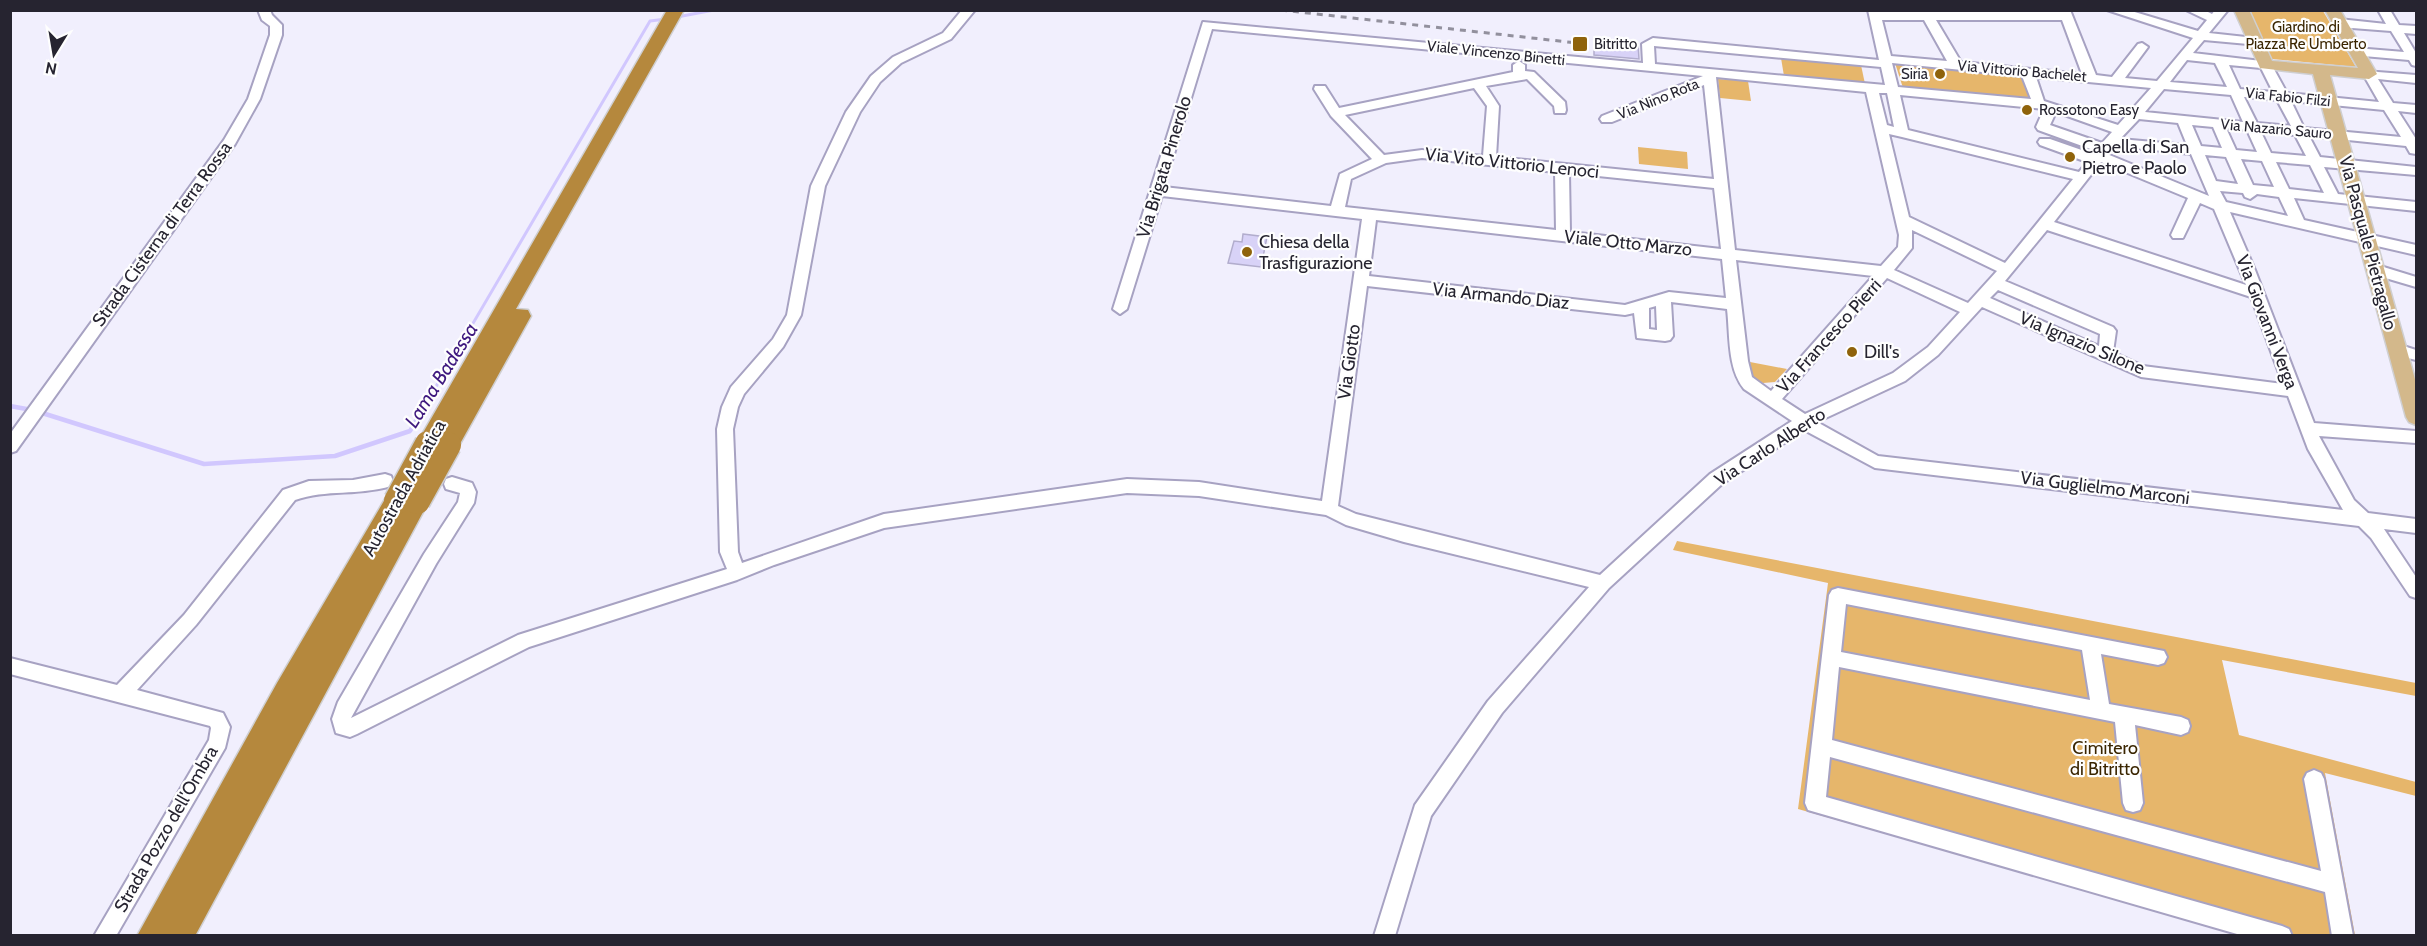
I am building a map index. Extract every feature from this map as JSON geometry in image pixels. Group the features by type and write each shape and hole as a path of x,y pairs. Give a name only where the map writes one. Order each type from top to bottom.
{"highway":[{"name":"Autostrada Adriatica","path":"152,936 399,494 438,444 679,18"},
{"name":"Autostrada Adriatica","path":"177,936 399,494"}],"main road":[{"path":"2241,10 2266,65 2369,74"},
{"path":"2336,17 2369,74"},
{"name":"Via Pasquale Pietragallo","path":"2320,69 2377,270 2397,350 2411,381 2416,417"}],"street":[{"name":"Strada Cisterna di Terra Rossa","path":"10,447 230,141 254,99 276,35 276,25 266,17 264,10"},
{"path":"737,573 729,552 725,429 727,418 737,391 778,343 794,315 818,186 853,112 875,79 897,60 946,36 969,10"},
{"path":"2113,10 2201,36 2254,42"},
{"path":"2180,10 2186,10"},
{"path":"2192,10 2218,15"},
{"path":"2384,10 2416,59"},
{"path":"1902,133 1874,13 2065,13 2091,77"},
{"path":"1926,13 1956,65"},
{"name":"Via Carlo Alberto","path":"1384,936 1422,812 1495,707 1603,582 1716,479 1803,422 1899,377 1933,351 1996,283 2218,15"},
{"path":"2336,17 2416,30"},
{"name":"Viale Vincenzo Binetti","path":"1207,25 1649,68 1709,76 2045,105 2121,130"},
{"name":"Via Brigata Pinerolo","path":"1120,309 1207,25"},
{"name":"Via Vittorio Bachelet","path":"1649,68 1648,44 1653,42 1956,65 2160,84"},
{"path":"2117,79 2142,47"},
{"path":"2356,52 2416,59"},
{"path":"1519,75 1520,55"},
{"path":"2183,57 2266,65 2333,197"},
{"path":"2220,60 2298,222"},
{"path":"2028,71 2045,105 2043,127 2218,205 2416,250"},
{"path":"2369,74 2416,79"},
{"path":"2369,74 2414,146"},
{"path":"1336,113 1519,75 1530,75 1560,105 1560,110"},
{"name":"Via Nino Rota","path":"1607,119 1709,76"},
{"name":"Via Guglielmo Marconi","path":"1709,76 1740,362 1745,379 1803,422 1875,462 2416,526"},
{"path":"1478,84 1493,106 1489,161"},
{"name":"Via Fabio Filzi","path":"2160,84 2416,109"},
{"path":"1320,89 1336,113 1380,159"},
{"name":"Via Francesco Pierri","path":"1772,400 1905,248 1906,235 1903,220 1872,89"},
{"name":"Via Nazario Sauro","path":"2136,115 2339,135 2414,146"},
{"name":"Via Giovanni Verga","path":"2183,120 2258,294 2316,449 2348,505 2377,533 2416,591"},
{"path":"2218,124 2259,213"},
{"path":"1882,128 2083,177"},
{"path":"2045,142 2103,152 2194,148 2416,171"},
{"name":"Via Vito Vittorio Lenoci","path":"1337,212 1345,177 1357,168 1402,154 1422,154 1721,184"},
{"path":"1562,168 1563,236"},
{"path":"2210,185 2416,207"},
{"name":"Viale Otto Marzo","path":"1156,191 1886,272"},
{"path":"2178,235 2196,196"},
{"name":"Via Giotto","path":"1329,509 1370,215"},
{"path":"1903,220 2007,270"},
{"path":"2045,224 2258,294"},
{"path":"2377,270 2416,282"},
{"name":"Via Ignazio Silone","path":"1886,272 2105,355 2141,371 2293,391"},
{"name":"Via Armando Diaz","path":"1361,280 1625,310 1669,297 1734,304"},
{"path":"1996,283 2108,331 2105,355"},
{"path":"1641,306 1642,334 1665,336 1663,299"},
{"path":"2397,350 2416,355"},
{"path":"2307,429 2416,437"},
{"path":"452,484 466,488 468,492 466,502 430,558 345,708 341,718 343,727 350,728 524,641 737,573 768,560 884,521 1127,486 1199,489 1329,509 1352,520 1404,535 1603,582"},
{"path":"122,693 190,620 289,495 309,488 353,487 399,494"},
{"path":"2158,657 1838,595 1815,803 2282,936"},
{"path":"2090,643 2101,710"},
{"path":"1832,658 2181,726"},
{"name":"Strada Pozzo dell'Ombra","path":"10,666 216,719 221,727 218,742 104,936"},
{"path":"2124,715 2133,803"},
{"path":"1821,746 2335,885"},
{"path":"2314,779 2343,936"}],"green space":[{"name":"Giardino di Piazza Re Umberto","path":"2247,11 2323,11 2356,67 2272,59"},
{"path":"1781,58 1861,65 1865,84 1784,76"},
{"path":"1895,63 2023,75 2031,99 1903,88"},
{"path":"1718,79 1748,81 1751,101 1720,98"},
{"path":"1638,147 1687,152 1688,169 1639,164"},
{"path":"1750,362 1787,369 1775,382 1763,383 1753,378"},
{"name":"Cimitero di Bitritto","path":"1677,541 2416,683 2416,696 2222,660 2239,735 2416,782 2416,796 2325,773 2355,935 2244,935 1798,809 1828,583 1673,550"}],"building":[{"name":"Bitritto","path":"1594,39 1638,44 1639,59 1594,55"},
{"name":"Chiesa della Trasfigurazione","path":"1243,234 1267,237 1261,267 1228,263 1234,241 1242,242"}],"waterway":[{"name":"Lama Badessa","path":"677,17 714,10"},
{"name":"Lama Badessa","path":"424,407 650,21 666,19"},
{"name":"Lama Badessa","path":"39,412 204,464 335,456 410,431 425,405"},
{"name":"Lama Badessa","path":"14,407 10,406 32,410"}],"railway":[{"path":"1281,10 1586,44"}],"place":[{"name":"Bitritto","path":"1580,44"},
{"name":"Siria","path":"1940,74"},
{"name":"Rossotono Easy","path":"2027,110"},
{"name":"Capella di San Pietro e Paolo","path":"2070,157"},
{"name":"Chiesa della Trasfigurazione","path":"1247,252"},
{"name":"Dill's","path":"1852,352"}]}
